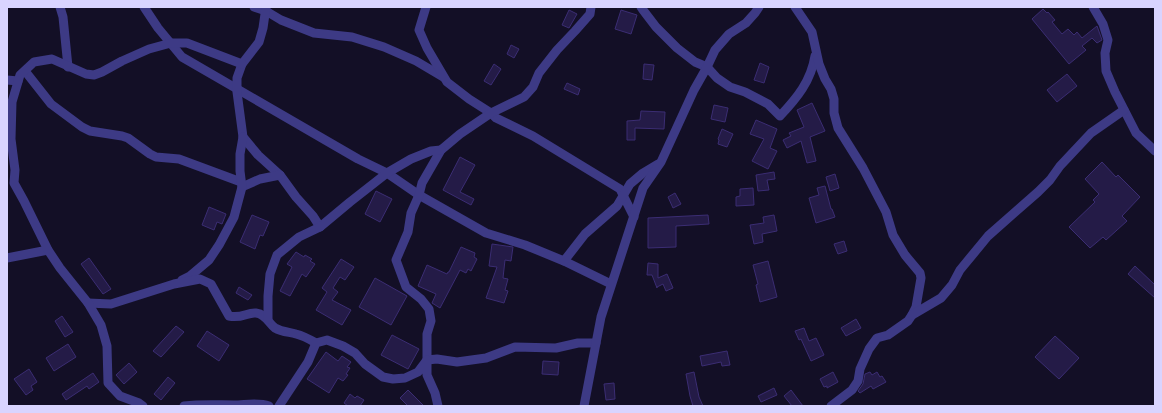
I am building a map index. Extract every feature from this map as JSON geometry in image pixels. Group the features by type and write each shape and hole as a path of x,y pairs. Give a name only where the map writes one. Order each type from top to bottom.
{"street":[{"path":"60,7 63,17 68,67"},
{"path":"144,7 158,28 182,57 358,159 388,173 418,195 486,233 525,245 564,261 611,284"},
{"path":"254,7 266,9 281,20 314,32 352,36 384,47 416,61 444,78"},
{"path":"426,7 419,30 427,48 447,82 469,99 491,112 496,118 533,136 620,189 634,217"},
{"path":"438,406 435,393 427,374 426,334 431,321 429,310 421,299 406,288 396,260 408,232 411,213 422,183 441,150 460,134 491,112 524,97 533,87 539,73 557,50 590,14 591,7"},
{"path":"641,7 656,27 677,48 695,62 707,67 717,78 730,86 768,104 780,116 807,83 813,68 816,53"},
{"path":"584,406 601,317 643,188 661,162 694,90 715,50 729,34 746,23 759,7"},
{"path":"795,7 812,32 816,53 825,79 831,88 834,99 834,112 838,128 863,168 886,212 893,234 905,254 920,274 920,284 916,307 908,321 888,335 877,338 869,349 860,369 858,381 852,390 831,406"},
{"path":"1093,7 1103,24 1108,40 1105,53 1106,71 1136,133 1155,151"},
{"path":"174,284 190,276 209,260 234,217 241,185 240,154 244,137 237,89 237,78 242,64 259,42 266,9"},
{"path":"143,406 120,396 108,383 107,346 100,325 88,302 60,268 48,250 14,183 15,170 11,139 12,102 18,81 20,75 34,62 52,59 86,74 94,75 149,49 170,43 187,43 242,64"},
{"path":"25,71 51,104 82,127 90,131 128,138 156,158 179,159 241,185 280,175"},
{"path":"7,80 18,81"},
{"path":"912,315 941,298 952,285 960,270 988,236 1050,180 1060,166 1090,133 1124,110"},
{"path":"244,137 258,155 280,175 320,227"},
{"path":"268,319 270,274 277,255 299,237 320,227 388,173 411,159 431,151 441,150"},
{"path":"564,261 585,234 616,206 630,184 642,173 661,162"},
{"path":"7,258 48,250"},
{"path":"88,302 111,304 174,284 200,279 211,284 229,316 236,318 254,312 262,314 274,327 282,331 295,333 306,337 316,344"},
{"path":"279,406 308,362 316,344 327,340 343,346 355,353 365,364 383,377 393,379 405,378 418,372 427,360 437,359 457,362 486,358 515,347 556,348 578,343 596,343"},
{"path":"184,406 198,404 263,404 268,406"}],"building":[{"path":"1043,9 1055,20 1052,22 1062,34 1068,29 1074,35 1077,32 1082,38 1097,26 1102,40 1097,43 1092,38 1082,46 1086,50 1069,64 1032,19"},
{"path":"569,10 577,14 569,28 562,25"},
{"path":"621,10 637,15 631,34 615,29"},
{"path":"511,45 519,49 514,58 507,54"},
{"path":"760,63 769,67 764,83 754,80"},
{"path":"494,64 501,69 491,85 484,81"},
{"path":"644,64 654,65 652,80 643,79"},
{"path":"1067,74 1077,86 1057,102 1047,90"},
{"path":"567,83 580,89 578,95 564,89"},
{"path":"812,103 825,131 810,137 816,161 807,163 801,141 787,148 783,140 791,136 789,133 804,127 797,110"},
{"path":"714,105 728,108 725,122 711,119"},
{"path":"641,111 665,112 664,129 635,128 635,140 627,140 627,121 640,120"},
{"path":"756,120 777,129 770,148 777,151 768,169 752,161 764,139 750,134"},
{"path":"722,129 733,134 727,147 718,144 718,139"},
{"path":"460,157 475,165 460,192 474,199 471,205 443,190"},
{"path":"1102,162 1116,177 1118,175 1140,197 1122,216 1127,221 1106,240 1103,237 1090,248 1069,227 1095,202 1093,200 1099,194 1085,179"},
{"path":"774,172 775,179 767,180 769,190 758,191 756,175"},
{"path":"835,174 839,188 830,191 826,177"},
{"path":"825,186 831,209 835,217 816,223 809,198 819,195 817,188"},
{"path":"753,188 754,205 736,206 736,197 740,196 740,189"},
{"path":"376,191 392,199 380,222 365,214"},
{"path":"675,193 681,204 673,208 668,197"},
{"path":"209,207 226,214 222,224 217,222 214,230 202,225"},
{"path":"252,215 269,222 263,236 260,235 255,249 240,242"},
{"path":"708,215 709,224 676,226 676,247 648,248 648,218"},
{"path":"774,215 777,231 762,234 763,242 754,244 750,225 764,223 763,217"},
{"path":"844,241 847,251 838,254 834,244"},
{"path":"492,244 513,247 511,261 505,260 503,278 508,279 505,290 508,291 504,303 486,298 497,267 489,266"},
{"path":"461,247 475,253 474,257 477,259 471,271 468,269 466,273 460,270 440,308 432,303 436,294 418,286 427,265 447,274"},
{"path":"296,252 304,257 305,255 312,259 310,261 315,264 306,277 302,274 290,296 280,291 292,267 287,264"},
{"path":"89,258 111,289 103,294 81,264"},
{"path":"341,259 354,267 345,280 340,277 333,288 338,292 332,300 351,310 342,325 316,310 327,292 322,288"},
{"path":"768,261 777,297 760,302 756,285 758,284 753,265"},
{"path":"648,263 658,264 658,278 667,274 673,288 666,291 663,284 657,288 652,275 647,275"},
{"path":"1135,266 1155,285 1155,298 1128,274"},
{"path":"375,278 407,296 391,325 359,307"},
{"path":"239,287 252,295 248,300 236,293"},
{"path":"62,316 73,332 65,337 55,321"},
{"path":"856,319 861,328 846,336 841,328"},
{"path":"176,326 184,332 161,357 153,351"},
{"path":"804,328 809,341 816,338 824,355 811,361 801,339 799,340 795,331"},
{"path":"207,331 229,345 219,361 197,346"},
{"path":"392,335 419,349 408,369 381,355"},
{"path":"1055,336 1079,358 1059,379 1035,357"},
{"path":"68,344 76,357 54,371 46,358"},
{"path":"727,351 730,365 722,366 721,362 702,366 700,356"},
{"path":"326,352 338,361 342,356 351,362 347,367 350,368 346,374 348,375 343,381 338,378 329,393 307,379"},
{"path":"543,361 559,362 558,375 542,374"},
{"path":"129,363 137,372 124,384 116,375"},
{"path":"29,369 37,382 31,386 33,390 26,395 14,379"},
{"path":"694,372 699,397 703,406 693,406 690,396 686,374"},
{"path":"833,372 838,382 827,388 827,386 824,387 820,379"},
{"path":"870,372 872,375 877,372 886,382 873,389 871,386 860,393 858,391 863,384 865,374"},
{"path":"93,373 99,382 89,389 87,386 66,400 62,394"},
{"path":"168,377 175,383 161,400 154,394"},
{"path":"614,383 615,399 606,400 604,384"},
{"path":"774,388 777,395 761,402 758,396"},
{"path":"408,390 424,406 408,406 400,398"},
{"path":"791,390 803,406 792,406 784,396"},
{"path":"350,394 355,398 357,396 364,400 360,406 348,406 344,403"}]}
